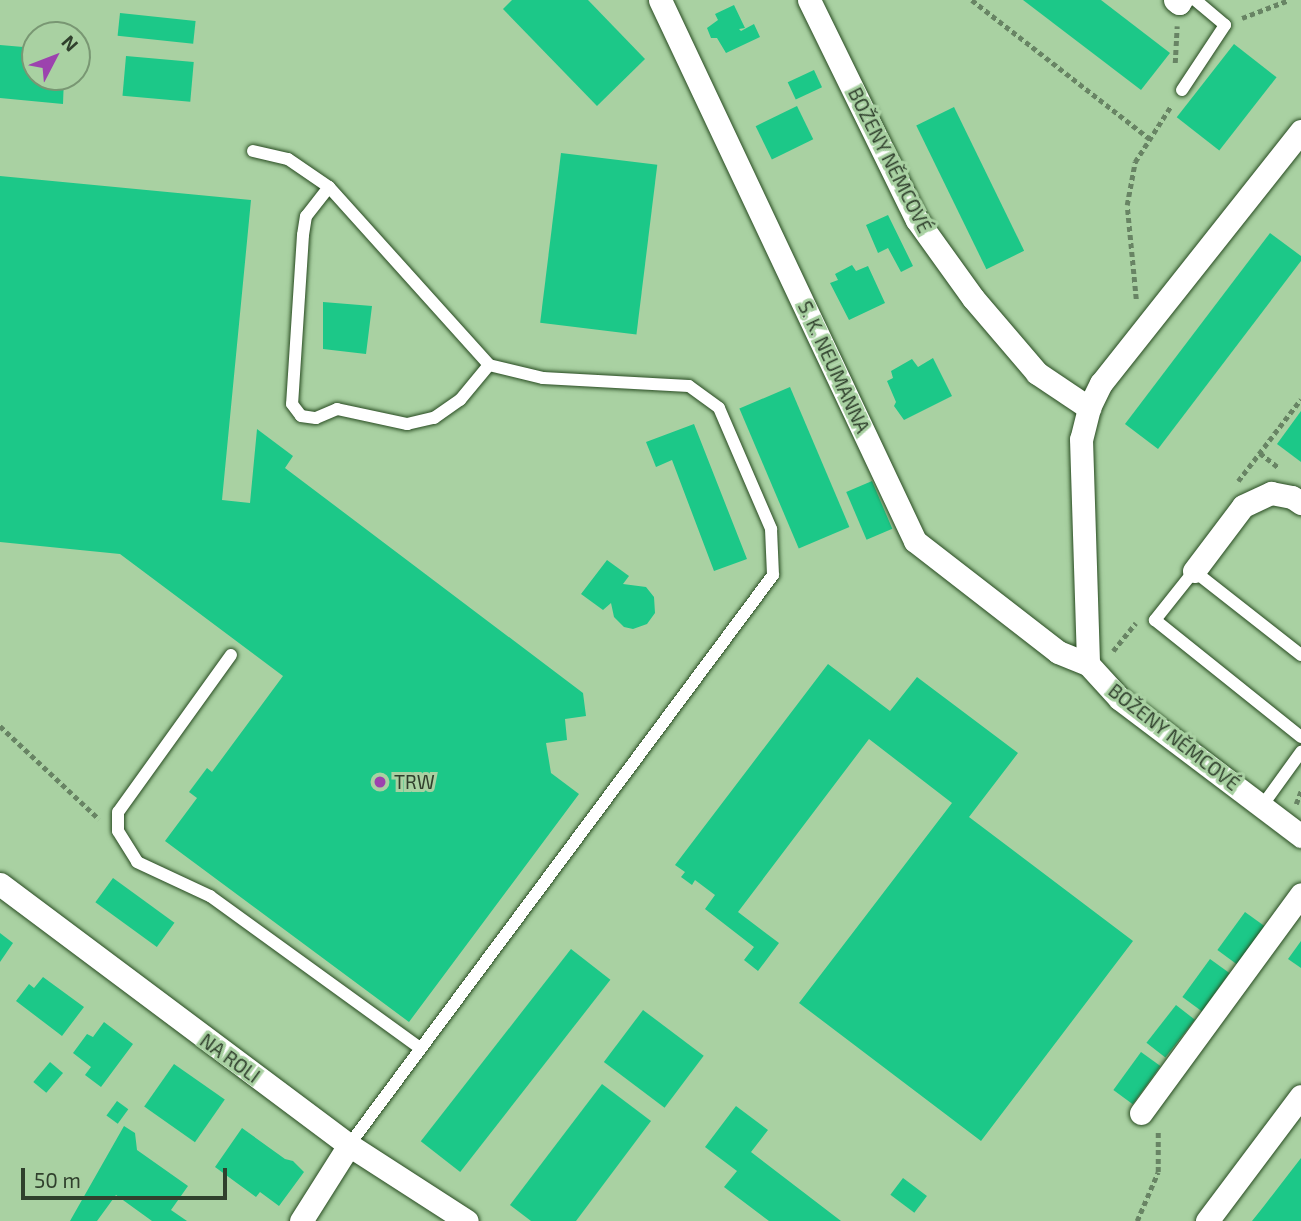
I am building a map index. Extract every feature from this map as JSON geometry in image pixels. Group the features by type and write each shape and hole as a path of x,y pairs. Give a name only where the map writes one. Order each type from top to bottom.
{"street":[{"name":"S. K. NEUMANNA","path":"660,0 915,541 1058,652 1098,658"},
{"name":"BOŽENY NĚMCOVÉ","path":"809,0 821,11 917,220 973,298 1037,373 1089,408"},
{"path":"1098,658 1080,439 1089,408 1101,383 1301,131"},
{"path":"1194,571 1243,506 1271,493 1292,497 1301,503"},
{"name":"BOŽENY NĚMCOVÉ","path":"1098,658 1120,699 1301,836"},
{"name":"NA ROLI","path":"0,884 349,1145 467,1221"},
{"path":"1141,1113 1301,894"},
{"path":"1207,1221 1301,1096"},
{"path":"301,1221 349,1145"}],"lane":[{"path":"1182,90 1225,25 1195,0"},
{"path":"253,151 288,159 329,187 489,365 543,378 688,386 719,408 771,528 773,575 349,1145"},
{"path":"329,187 306,216 303,235 292,404 301,416 316,418 337,409 407,424 434,418 460,400 489,365"},
{"path":"1301,655 1194,571 1155,620 1301,737"},
{"path":"231,655 118,812 118,831 137,862 210,896 419,1048"},
{"path":"1262,806 1301,752"}],"path":[{"path":"972,0 1150,139"},
{"path":"1225,25 1289,0"},
{"path":"1153,317 1137,303 1127,205 1135,162 1182,90 1175,67 1177,7"},
{"path":"1233,491 1240,476 1301,399"},
{"path":"1098,658 1113,652 1138,621"},
{"path":"0,726 91,814 118,831"},
{"path":"1137,1221 1158,1172 1160,1156 1159,1133 1141,1113"}],"building":[{"path":"512,0 588,0 645,59 597,106 503,9"},
{"path":"1023,0 1101,0 1170,53 1141,90"},
{"path":"734,5 745,28 739,29 741,31 754,24 760,37 726,53 717,38 711,38 707,28 718,20 715,14"},
{"path":"120,13 196,21 193,44 118,36"},
{"path":"1234,44 1277,77 1219,151 1177,117"},
{"path":"0,45 21,47 21,91 63,91 63,104 0,98"},
{"path":"126,56 194,62 190,102 123,96"},
{"path":"814,70 822,87 796,99 788,82"},
{"path":"797,106 813,139 772,159 756,126"},
{"path":"954,107 1024,251 986,269 916,125"},
{"path":"561,153 657,165 636,335 540,323"},
{"path":"0,176 251,200 222,500 250,503 257,429 293,456 285,468 583,693 586,716 565,719 567,740 546,743 551,773 579,794 409,1022 165,841 197,798 189,792 207,768 212,772 283,676 120,554 0,542"},
{"path":"888,215 913,266 901,272 888,248 878,253 866,225"},
{"path":"1270,233 1301,256 1301,261 1158,449 1125,424"},
{"path":"852,265 856,271 868,266 885,303 849,320 830,283 838,280 835,274"},
{"path":"323,302 372,306 366,354 323,349"},
{"path":"933,358 952,396 904,420 894,406 896,402 887,381 893,378 891,371 912,359 918,367"},
{"path":"790,387 849,527 799,548 739,408"},
{"path":"1301,411 1301,462 1277,444"},
{"path":"694,424 747,559 714,571 672,460 656,467 646,442"},
{"path":"872,481 892,529 867,540 846,492"},
{"path":"607,560 629,576 623,584 646,587 654,597 655,613 647,624 633,629 624,627 614,617 611,603 603,610 581,594"},
{"path":"828,664 890,711 917,677 1018,753 969,817 1133,941 981,1141 799,1003 952,803 869,739 738,912 779,943 758,971 744,960 754,947 705,909 715,895 695,880 692,885 681,877 685,872 675,865"},
{"path":"113,878 174,923 157,947 95,902"},
{"path":"1245,912 1264,926 1237,964 1217,950"},
{"path":"0,933 13,943 0,962"},
{"path":"1301,941 1301,968 1288,959"},
{"path":"571,949 610,980 460,1172 421,1141"},
{"path":"1210,959 1229,973 1202,1011 1182,997"},
{"path":"43,977 84,1007 62,1036 16,1001 29,984 34,988"},
{"path":"1176,1005 1195,1020 1165,1058 1146,1043"},
{"path":"643,1010 704,1056 665,1108 604,1062"},
{"path":"104,1022 133,1044 101,1087 85,1075 91,1067 73,1053 87,1034 93,1037"},
{"path":"1141,1052 1160,1066 1133,1104 1113,1090"},
{"path":"50,1062 63,1073 46,1093 33,1082"},
{"path":"174,1064 225,1100 195,1142 144,1107"},
{"path":"602,1084 651,1121 576,1221 531,1221 510,1205"},
{"path":"117,1101 128,1109 118,1124 106,1116"},
{"path":"736,1106 768,1130 751,1152 841,1221 769,1221 724,1187 737,1171 705,1147"},
{"path":"124,1126 135,1133 137,1150 188,1186 171,1210 187,1221 152,1221 116,1195 97,1221 70,1221"},
{"path":"242,1128 285,1159 293,1161 304,1172 279,1206 260,1192 256,1197 215,1167"},
{"path":"1301,1158 1301,1221 1252,1221 1264,1206"},
{"path":"903,1178 927,1196 914,1213 890,1195"}],"place":[{"name":"TRW","path":"380,782"}]}
